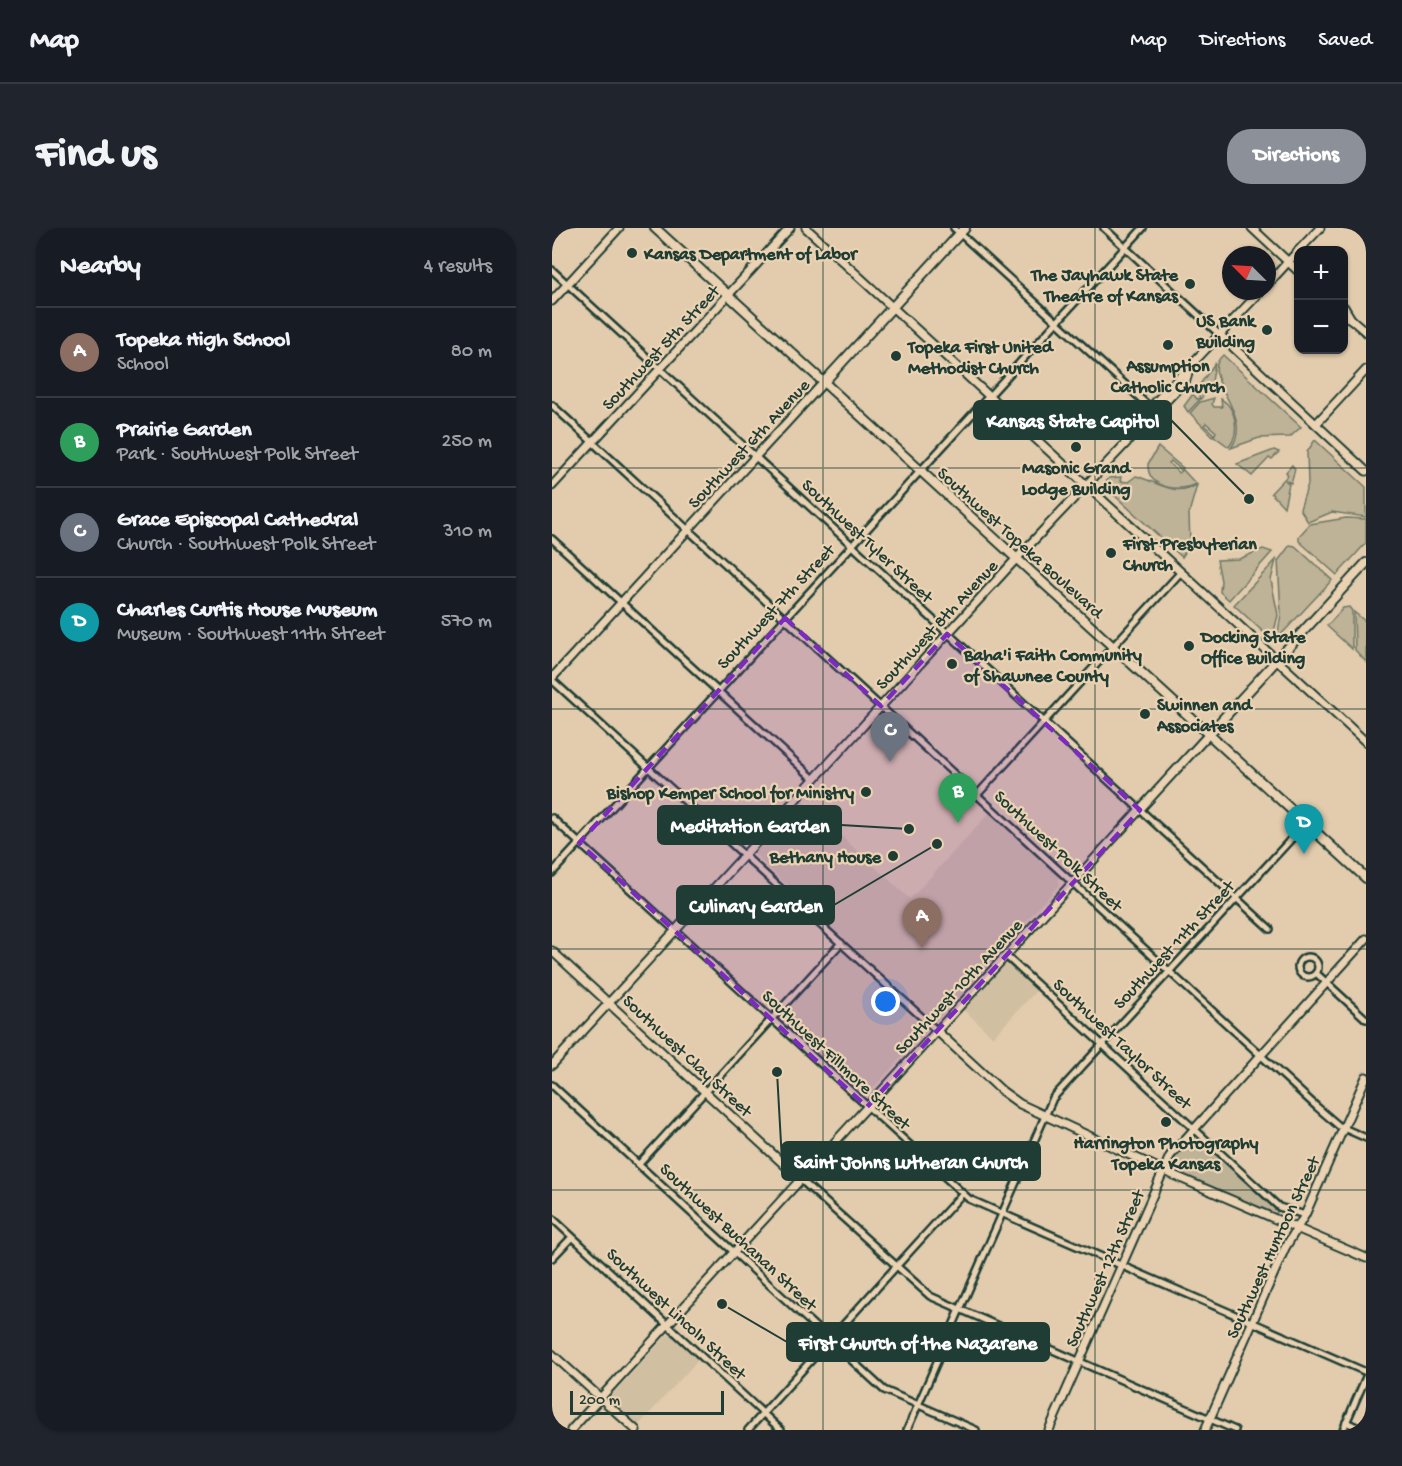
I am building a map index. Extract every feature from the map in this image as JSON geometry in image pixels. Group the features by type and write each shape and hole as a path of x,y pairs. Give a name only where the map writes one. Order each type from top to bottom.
{"main road":[{"path":"552,301 620,228"},
{"name":"Southwest Topeka Boulevard","path":"656,228 1366,878"},
{"name":"Southwest 5th Street","path":"552,486 790,228"},
{"path":"806,228 1366,742"},
{"path":"1252,228 1294,266"},
{"path":"1304,246 1320,228"},
{"name":"Southwest 6th Avenue","path":"552,679 892,308 960,230"},
{"path":"1276,276 1294,256"},
{"name":"Southwest 8th Avenue","path":"552,1065 1124,444 1131,429 1186,380 1190,367 1253,300"},
{"path":"1348,318 1366,332"},
{"path":"1220,335 1366,471"},
{"path":"1316,424 1366,370"},
{"name":"Southwest 10th Avenue","path":"572,1430 1366,563"},
{"name":"Southwest 12th Street","path":"1049,1430 1170,1155 1366,939"},
{"name":"Southwest Clay Street","path":"552,951 801,1180"},
{"path":"937,1031 1008,1096 1045,1116 1366,1258"},
{"name":"Southwest Huntoon Street","path":"1205,1430 1285,1248 1305,1215 1366,1077"},
{"path":"552,1354 636,1430"}],"street":[{"path":"1104,228 1220,335"},
{"name":"Southwest 7th Street","path":"552,873 1143,228"},
{"path":"960,230 1153,410"},
{"name":"Southwest Tyler Street","path":"552,270 1270,929"},
{"name":"Southwest Polk Street","path":"552,405 1260,1056 1343,1128 1366,1138"},
{"path":"552,539 814,779"},
{"path":"977,795 1181,572"},
{"path":"552,679 937,1031"},
{"name":"Southwest Fillmore Street","path":"552,818 962,1194 1366,1372"},
{"name":"Southwest 11th Street","path":"907,1430 1056,1094 1306,823"},
{"path":"639,1164 841,943"},
{"name":"Southwest Taylor Street","path":"1006,956 1279,1207 1305,1215"},
{"path":"1316,973 1366,1019"},
{"name":"Southwest Buchanan Street","path":"552,1085 884,1390 976,1430"},
{"name":"Southwest Clay Street","path":"801,1180 926,1294 1235,1430"},
{"path":"748,1430 962,1194"},
{"name":"Southwest Lincoln Street","path":"552,1218 781,1430"},
{"path":"552,1258 572,1237"},
{"path":"1342,1430 1366,1377"},
{"path":"1346,1422 1363,1430"}],"highlighted area":[{"path":"785,618 881,706 947,634 1140,810 867,1107 579,843"}],"shaded area":[{"path":"1223,355 1301,427 1290,437 1259,438 1231,448 1237,435 1237,422 1217,374 1217,364"},
{"path":"1215,363 1211,388 1188,412 1184,406 1193,394 1197,399 1200,398 1196,390"},
{"path":"1214,398 1212,404 1214,407 1222,407 1221,399 1231,408 1233,414 1236,428 1229,447 1214,436 1216,432 1206,423 1204,425 1214,434 1212,436 1190,413 1200,402"},
{"path":"1315,440 1366,487 1366,517 1332,512 1308,522 1300,509 1308,484 1307,452"},
{"path":"1158,447 1183,468 1181,470 1171,461 1169,463 1179,473 1183,470 1196,484 1173,488 1153,479 1148,464"},
{"path":"1274,450 1279,452 1272,459 1269,458 1252,476 1237,464"},
{"path":"1292,465 1295,469 1291,483 1285,480 1289,484 1284,507 1271,493 1288,475 1286,472"},
{"path":"1136,476 1173,489 1180,490 1197,485 1189,513 1190,545 1182,557 1103,485 1109,478 1121,477 1120,481 1128,482"},
{"path":"1346,518 1366,519 1366,543 1337,575 1299,541 1299,536 1310,524"},
{"path":"1290,545 1295,546 1332,580 1277,639 1281,614 1278,561"},
{"path":"1263,549 1272,552 1229,600 1220,592 1221,581 1217,560 1239,559"},
{"path":"1276,560 1271,580 1278,615 1272,640 1234,605"},
{"path":"1349,607 1352,611 1352,649 1327,626 1343,608"},
{"path":"1354,612 1366,622 1366,662 1355,650"},
{"path":"802,800 910,899 990,812 1058,875 1060,884 997,953 1037,990 993,1037 954,1001 865,1097 778,1019 847,942 755,855 756,849"},
{"path":"1195,1134 1274,1206 1278,1211 1275,1215 1170,1169 1176,1155"},
{"path":"667,1335 673,1336 699,1359 637,1427 612,1403 610,1397"}],"place":[{"name":"Kansas Department of Labor","path":"632,253"},
{"name":"The Jayhawk State Theatre of Kansas","path":"1190,284"},
{"name":"US Bank Building","path":"1267,330"},
{"name":"Assumption Catholic Church","path":"1168,345"},
{"name":"Topeka First United Methodist Church","path":"896,356"},
{"name":"Masonic Grand Lodge Building","path":"1076,447"},
{"name":"Kansas State Capitol","path":"1249,499"},
{"name":"First Presbyterian Church","path":"1111,553"},
{"name":"Docking State Office Building","path":"1189,646"},
{"name":"Baha'i Faith Community of Shawnee County","path":"952,664"},
{"name":"Swinnen and Associates","path":"1145,714"},
{"name":"Grace Episcopal Cathedral","path":"890,762"},
{"name":"Bishop Kemper School for Ministry","path":"866,792"},
{"name":"Prairie Garden","path":"958,823"},
{"name":"Meditation Garden","path":"909,829"},
{"name":"Culinary Garden","path":"937,844"},
{"name":"Charles Curtis House Museum","path":"1304,854"},
{"name":"Bethany House","path":"893,856"},
{"name":"Topeka High School","path":"922,948"},
{"name":"Saint Johns Lutheran Church","path":"777,1072"},
{"name":"Harrington Photography Topeka Kansas","path":"1166,1122"},
{"name":"First Church of the Nazarene","path":"722,1304"}]}
